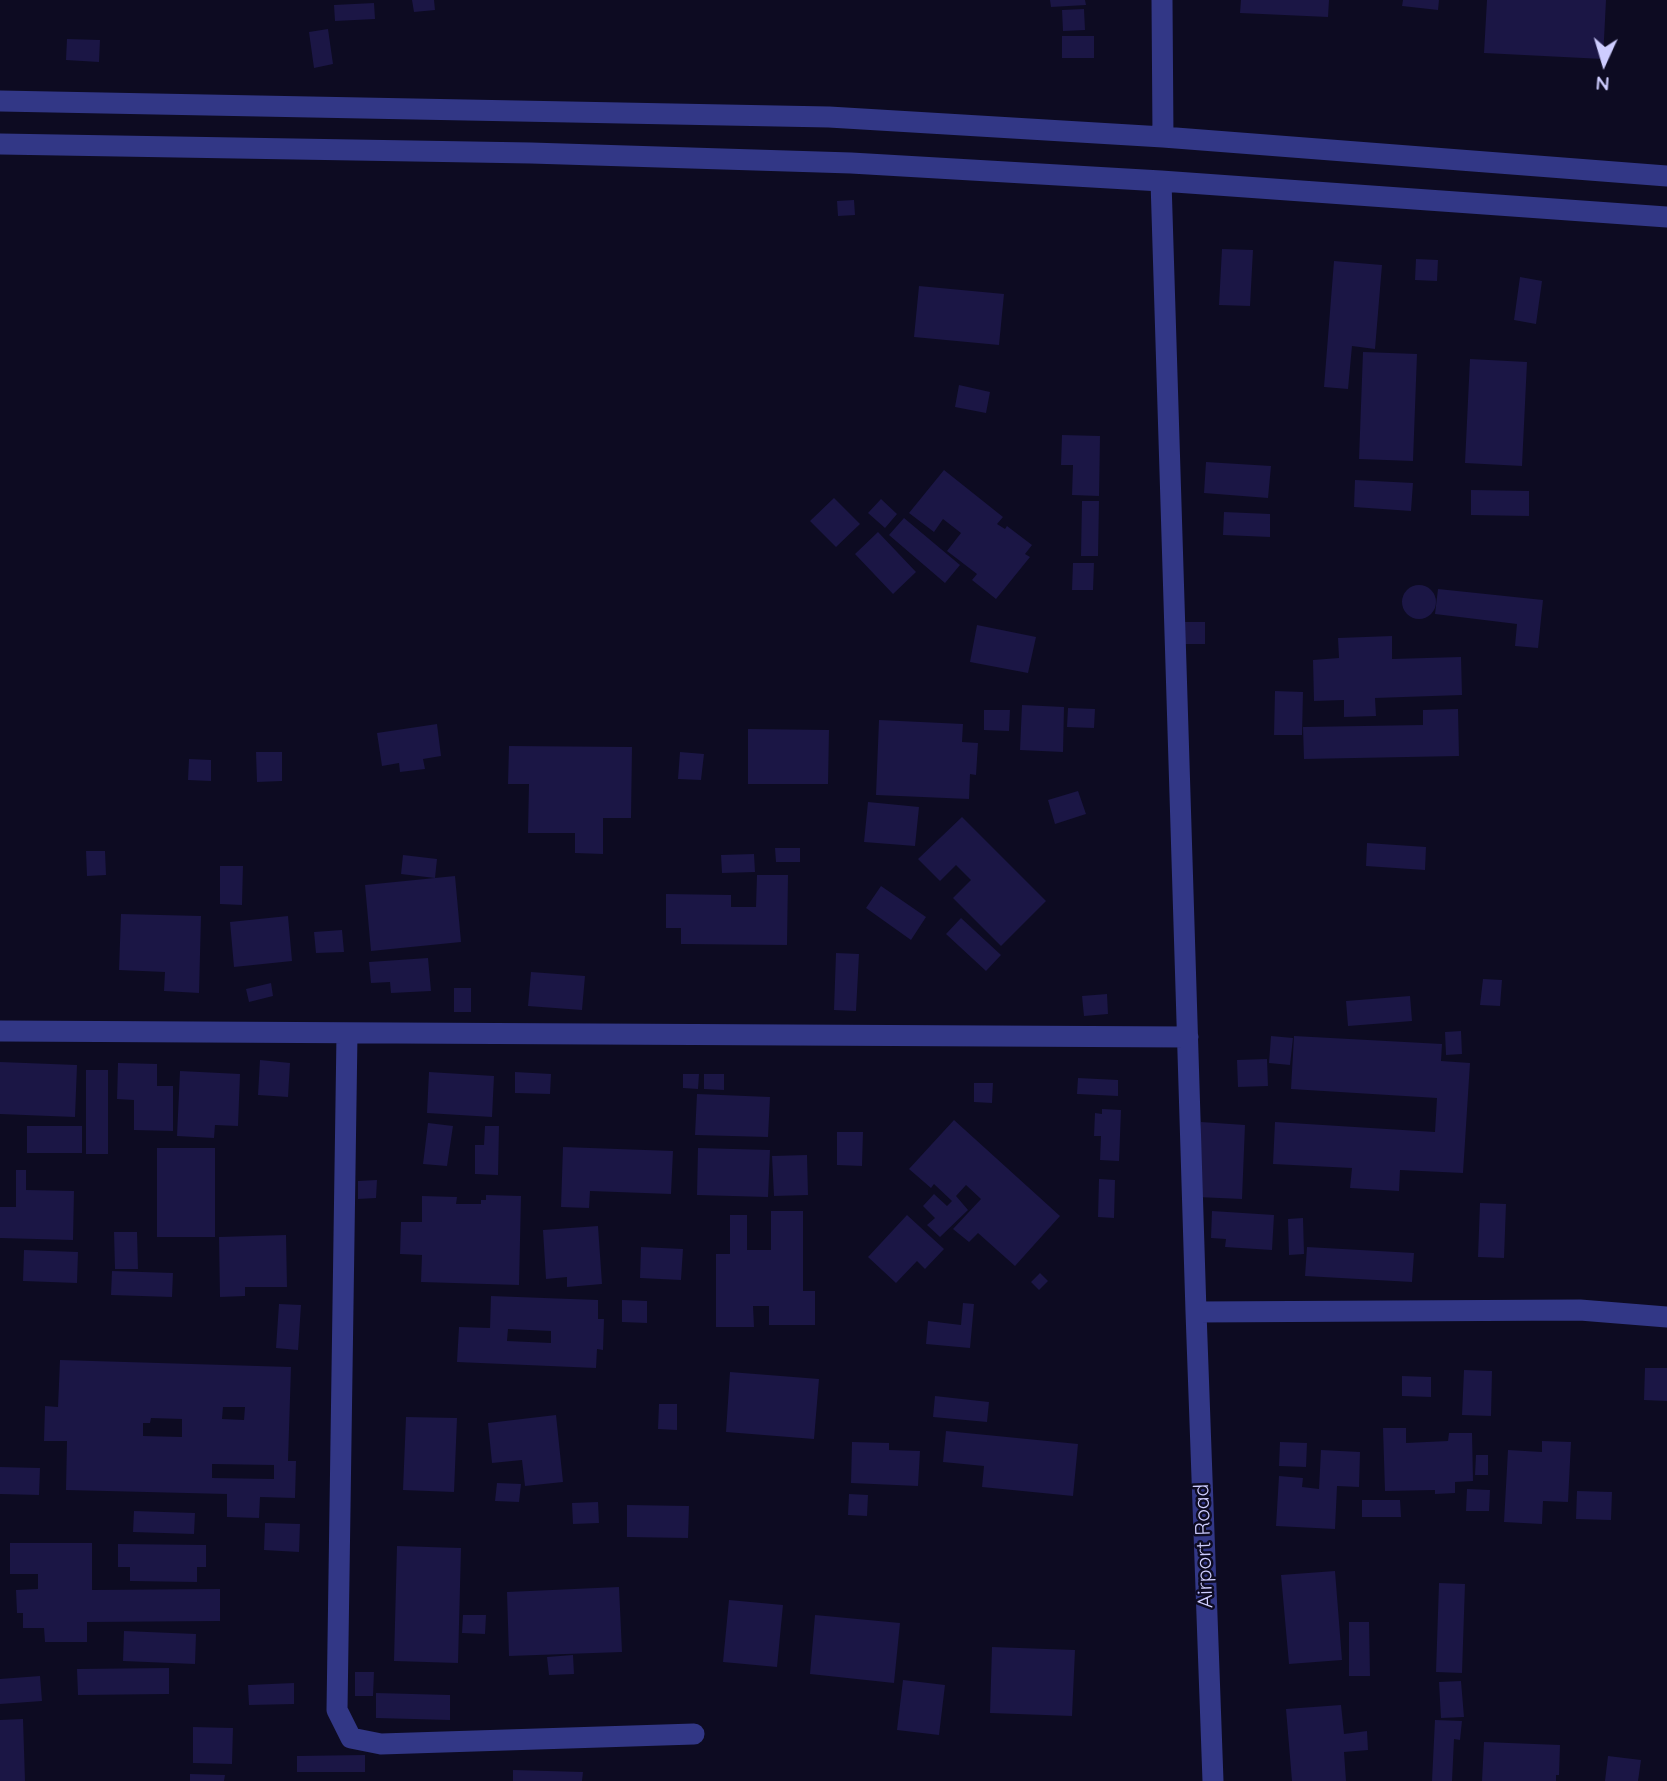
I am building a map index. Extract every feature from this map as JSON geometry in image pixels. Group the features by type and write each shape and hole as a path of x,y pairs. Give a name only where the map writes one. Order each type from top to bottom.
{"street":[{"path":"1162,0 1163,137"},
{"path":"0,101 829,117 1163,137 1667,176"},
{"path":"0,144 531,153 851,163 1161,181 1667,217"},
{"name":"Airport Road","path":"1161,181 1213,1781"},
{"path":"0,1031 1188,1037"},
{"path":"347,1034 337,1710 346,1729 351,1738 381,1744 694,1734"},
{"path":"1196,1312 1580,1310 1667,1317"}],"building":[{"path":"412,0 434,0 435,10 414,12"},
{"path":"1050,0 1085,0 1086,5 1051,7"},
{"path":"1241,0 1329,0 1328,17 1240,13"},
{"path":"1403,0 1439,0 1438,10 1402,6"},
{"path":"1487,0 1606,0 1603,59 1484,53"},
{"path":"374,3 375,19 335,21 334,5"},
{"path":"1084,9 1085,30 1063,31 1062,10"},
{"path":"328,29 333,64 314,68 309,32"},
{"path":"1062,36 1094,36 1094,58 1062,58"},
{"path":"67,39 100,40 99,62 66,60"},
{"path":"854,200 855,215 838,216 837,201"},
{"path":"1222,249 1253,250 1250,306 1219,305"},
{"path":"1416,259 1438,260 1437,281 1415,280"},
{"path":"1334,261 1382,265 1375,349 1352,346 1348,389 1324,387"},
{"path":"1520,277 1542,281 1536,324 1514,320"},
{"path":"919,286 1004,294 999,345 914,337"},
{"path":"1363,352 1417,354 1413,461 1359,459"},
{"path":"1470,359 1527,362 1522,466 1465,463"},
{"path":"959,385 990,392 986,413 955,407"},
{"path":"1062,435 1100,436 1099,496 1072,495 1073,465 1061,465"},
{"path":"1206,462 1271,466 1268,498 1204,493"},
{"path":"944,470 1003,517 997,524 1005,529 1007,526 1032,545 1025,554 1030,557 996,599 972,580 977,574 947,551 961,533 943,519 934,532 909,513"},
{"path":"1355,480 1413,483 1411,511 1354,507"},
{"path":"1471,490 1529,491 1529,516 1471,515"},
{"path":"834,498 860,524 836,547 810,521"},
{"path":"881,499 897,514 885,528 868,513"},
{"path":"1082,501 1099,501 1098,556 1081,556"},
{"path":"1224,512 1270,514 1270,537 1223,535"},
{"path":"904,518 960,565 945,583 889,535"},
{"path":"878,532 916,572 893,594 855,554"},
{"path":"1073,563 1094,563 1093,590 1072,590"},
{"path":"1419,585 1431,590 1436,602 1431,614 1419,619 1407,614 1402,602 1407,590"},
{"path":"1438,589 1543,600 1538,648 1515,646 1517,624 1435,614"},
{"path":"1179,622 1205,622 1205,644 1180,644"},
{"path":"977,625 1036,637 1028,673 970,662"},
{"path":"1392,636 1392,659 1461,657 1462,695 1375,698 1376,716 1344,717 1344,700 1314,701 1313,660 1339,658 1338,638"},
{"path":"1275,691 1303,692 1302,735 1274,735"},
{"path":"1022,705 1064,707 1063,752 1020,750"},
{"path":"1068,708 1095,709 1094,728 1067,727"},
{"path":"1458,709 1459,756 1304,759 1303,727 1423,725 1423,710"},
{"path":"984,710 1010,710 1009,731 984,730"},
{"path":"879,720 963,724 962,742 978,743 976,775 970,774 969,799 876,795"},
{"path":"437,724 441,756 423,759 425,769 400,772 399,763 382,766 377,733"},
{"path":"748,729 829,730 828,784 748,784"},
{"path":"509,746 632,747 631,818 603,818 603,854 575,853 575,833 528,833 529,784 508,784"},
{"path":"256,752 282,752 282,781 257,782"},
{"path":"680,752 704,754 701,780 678,779"},
{"path":"189,759 211,760 211,781 188,780"},
{"path":"1078,791 1086,814 1055,824 1048,800"},
{"path":"868,802 919,807 915,846 864,842"},
{"path":"962,817 1046,901 1001,946 953,898 971,880 956,865 940,881 918,859"},
{"path":"1367,843 1426,847 1425,870 1366,866"},
{"path":"775,848 800,848 800,862 776,862"},
{"path":"86,851 105,851 106,875 87,876"},
{"path":"754,854 755,872 722,873 721,855"},
{"path":"403,855 437,859 435,878 401,874"},
{"path":"220,866 243,866 242,905 220,904"},
{"path":"757,875 788,875 787,945 681,944 681,928 666,928 666,894 731,895 731,907 756,907"},
{"path":"455,876 461,942 371,951 365,885"},
{"path":"881,886 926,917 911,940 866,908"},
{"path":"121,914 201,916 199,993 164,991 165,972 119,970"},
{"path":"288,916 292,961 234,967 230,922"},
{"path":"961,918 1001,955 986,971 946,934"},
{"path":"342,930 344,952 316,953 314,932"},
{"path":"836,953 859,954 856,1011 834,1010"},
{"path":"428,958 431,991 391,993 390,982 371,983 369,962"},
{"path":"531,972 585,976 582,1010 528,1006"},
{"path":"1483,979 1502,980 1500,1006 1480,1005"},
{"path":"271,983 273,996 249,1002 246,989"},
{"path":"454,988 471,988 471,1012 454,1012"},
{"path":"1107,994 1108,1014 1084,1016 1082,996"},
{"path":"1410,996 1412,1021 1348,1026 1346,1001"},
{"path":"1461,1031 1462,1054 1446,1055 1445,1032"},
{"path":"1271,1036 1293,1038 1290,1065 1269,1063"},
{"path":"1294,1036 1442,1044 1441,1061 1470,1063 1463,1173 1400,1170 1399,1191 1350,1188 1352,1168 1273,1164 1275,1122 1435,1132 1437,1098 1291,1089"},
{"path":"1267,1059 1268,1086 1238,1087 1237,1060"},
{"path":"260,1060 290,1063 288,1097 258,1095"},
{"path":"0,1062 77,1065 75,1117 0,1114"},
{"path":"118,1063 157,1064 157,1086 173,1086 173,1131 134,1130 134,1100 117,1099"},
{"path":"86,1070 108,1070 108,1154 86,1154"},
{"path":"180,1071 240,1074 238,1126 215,1125 214,1138 177,1136"},
{"path":"429,1072 494,1076 492,1117 427,1113"},
{"path":"515,1072 551,1074 550,1094 515,1093"},
{"path":"683,1074 699,1074 698,1089 683,1088"},
{"path":"704,1074 724,1074 724,1090 704,1089"},
{"path":"1078,1078 1118,1080 1118,1096 1077,1094"},
{"path":"974,1083 993,1083 992,1103 974,1102"},
{"path":"697,1094 770,1097 768,1137 695,1135"},
{"path":"1102,1109 1121,1110 1119,1161 1100,1160 1101,1136 1094,1136 1095,1113 1102,1114"},
{"path":"954,1120 1060,1216 1015,1266 978,1233 969,1242 953,1229 981,1199 966,1185 956,1196 968,1210 940,1237 927,1225 935,1218 923,1206 934,1194 947,1206 952,1201 934,1184 931,1188 909,1169"},
{"path":"1201,1122 1245,1125 1242,1199 1197,1197"},
{"path":"428,1123 453,1126 447,1166 423,1164"},
{"path":"27,1126 82,1126 82,1153 27,1153"},
{"path":"485,1126 499,1126 498,1175 475,1174 475,1145 484,1145"},
{"path":"837,1132 863,1132 862,1166 837,1165"},
{"path":"563,1147 673,1151 671,1194 590,1191 589,1208 561,1207"},
{"path":"157,1148 215,1148 215,1237 157,1237"},
{"path":"698,1148 770,1150 768,1197 697,1195"},
{"path":"807,1155 808,1195 774,1196 772,1156"},
{"path":"16,1170 26,1170 26,1190 74,1191 73,1240 0,1238 0,1207 16,1207"},
{"path":"1099,1179 1115,1180 1114,1218 1098,1217"},
{"path":"377,1180 376,1198 358,1199 358,1181"},
{"path":"486,1195 521,1196 519,1285 421,1282 422,1255 400,1254 401,1222 422,1222 422,1196 457,1197 456,1204 481,1204 481,1200 486,1200"},
{"path":"1480,1203 1506,1204 1504,1258 1478,1257"},
{"path":"771,1211 803,1211 803,1291 815,1291 815,1325 769,1325 769,1306 753,1306 754,1327 716,1327 716,1254 730,1254 730,1215 747,1215 747,1250 771,1250"},
{"path":"1212,1211 1274,1215 1272,1250 1225,1247 1226,1239 1211,1238"},
{"path":"907,1215 944,1249 925,1269 917,1261 896,1283 868,1257"},
{"path":"1303,1218 1304,1254 1289,1255 1288,1219"},
{"path":"598,1226 602,1284 567,1287 567,1277 546,1279 543,1230"},
{"path":"114,1232 137,1232 138,1269 115,1269"},
{"path":"286,1235 287,1287 245,1287 245,1296 220,1297 219,1237"},
{"path":"641,1247 683,1249 681,1280 640,1278"},
{"path":"1307,1247 1414,1253 1412,1282 1305,1276"},
{"path":"24,1250 78,1252 77,1283 23,1281"},
{"path":"112,1271 173,1273 172,1297 111,1295"},
{"path":"1040,1273 1048,1281 1039,1290 1031,1282"},
{"path":"491,1296 598,1300 598,1319 604,1319 603,1350 597,1349 596,1368 457,1362 459,1327 490,1328","holes":["508,1329 551,1331 551,1343 507,1341"]},
{"path":"622,1300 647,1301 647,1323 622,1322"},
{"path":"963,1303 974,1304 970,1348 926,1344 928,1321 961,1325"},
{"path":"279,1304 301,1305 298,1350 276,1348"},
{"path":"60,1360 291,1367 288,1461 296,1461 295,1498 260,1497 259,1518 227,1517 227,1494 66,1490 67,1441 44,1441 45,1406 58,1407","holes":["223,1407 245,1407 244,1420 222,1419","151,1418 182,1419 182,1437 143,1436 143,1423 150,1423","212,1464 274,1465 274,1479 212,1478"]},
{"path":"1645,1368 1667,1368 1667,1401 1644,1400"},
{"path":"1464,1370 1492,1371 1491,1416 1462,1415"},
{"path":"730,1372 819,1379 814,1439 726,1432"},
{"path":"1402,1376 1431,1377 1431,1397 1402,1396"},
{"path":"935,1396 989,1402 987,1422 933,1417"},
{"path":"659,1404 677,1404 677,1430 658,1429"},
{"path":"556,1415 563,1482 525,1486 522,1460 492,1463 488,1423"},
{"path":"406,1417 457,1418 454,1492 403,1490"},
{"path":"1383,1428 1406,1428 1406,1443 1448,1441 1449,1433 1472,1433 1473,1481 1455,1482 1455,1493 1435,1494 1435,1490 1385,1491"},
{"path":"946,1431 1078,1444 1073,1496 982,1487 984,1466 943,1462"},
{"path":"1542,1441 1571,1442 1568,1502 1543,1501 1542,1524 1504,1522 1508,1450 1542,1452"},
{"path":"852,1442 889,1443 889,1450 920,1451 918,1486 851,1483"},
{"path":"1280,1442 1307,1443 1306,1467 1279,1466"},
{"path":"1321,1450 1360,1452 1359,1487 1337,1486 1335,1529 1276,1526 1279,1476 1303,1478 1302,1487 1319,1489"},
{"path":"1476,1455 1488,1455 1488,1475 1475,1475"},
{"path":"0,1467 40,1468 39,1495 0,1494"},
{"path":"497,1483 521,1484 519,1502 495,1501"},
{"path":"1467,1489 1490,1490 1489,1511 1466,1511"},
{"path":"1577,1491 1612,1492 1611,1520 1576,1519"},
{"path":"849,1494 868,1495 867,1516 848,1515"},
{"path":"1362,1500 1400,1500 1401,1517 1362,1517"},
{"path":"598,1502 599,1523 573,1524 572,1503"},
{"path":"627,1505 689,1506 688,1538 627,1537"},
{"path":"134,1511 195,1513 194,1534 133,1532"},
{"path":"265,1523 300,1524 299,1552 264,1550"},
{"path":"10,1543 92,1543 92,1590 220,1589 220,1621 87,1622 87,1642 45,1642 44,1628 23,1628 23,1613 17,1613 16,1590 38,1589 38,1574 10,1574"},
{"path":"118,1544 206,1545 206,1567 197,1567 197,1582 130,1581 130,1567 118,1567"},
{"path":"397,1546 461,1548 458,1663 394,1661"},
{"path":"1335,1571 1342,1660 1289,1664 1281,1575"},
{"path":"1439,1583 1465,1584 1462,1673 1436,1672"},
{"path":"619,1587 622,1652 509,1656 507,1592"},
{"path":"729,1600 783,1605 777,1667 723,1662"},
{"path":"463,1615 486,1615 485,1634 462,1633"},
{"path":"815,1615 900,1623 894,1683 810,1674"},
{"path":"1349,1622 1369,1622 1370,1676 1349,1676"},
{"path":"124,1631 196,1634 195,1664 123,1661"},
{"path":"992,1647 1075,1650 1072,1716 990,1713"},
{"path":"573,1655 574,1674 549,1675 547,1657"},
{"path":"169,1668 169,1694 78,1695 77,1669"},
{"path":"355,1672 374,1672 373,1696 355,1696"},
{"path":"40,1676 42,1701 0,1704 0,1679"},
{"path":"903,1680 945,1685 939,1735 897,1730"},
{"path":"1461,1681 1464,1717 1441,1718 1439,1682"},
{"path":"294,1683 294,1704 249,1705 248,1685"},
{"path":"376,1693 450,1695 450,1720 376,1718"},
{"path":"1341,1705 1344,1734 1367,1731 1368,1750 1344,1752 1346,1781 1292,1781 1286,1709"},
{"path":"23,1719 25,1781 0,1781 0,1720"},
{"path":"1435,1720 1462,1721 1460,1740 1454,1739 1452,1781 1432,1781"},
{"path":"193,1727 233,1728 232,1764 193,1763"},
{"path":"1484,1742 1560,1745 1559,1775 1556,1775 1556,1781 1482,1781"},
{"path":"365,1755 365,1772 297,1772 297,1756"},
{"path":"1608,1756 1641,1760 1638,1781 1605,1781"},
{"path":"513,1770 583,1772 582,1781 513,1781"},
{"path":"190,1774 225,1775 224,1781 190,1781"}]}
